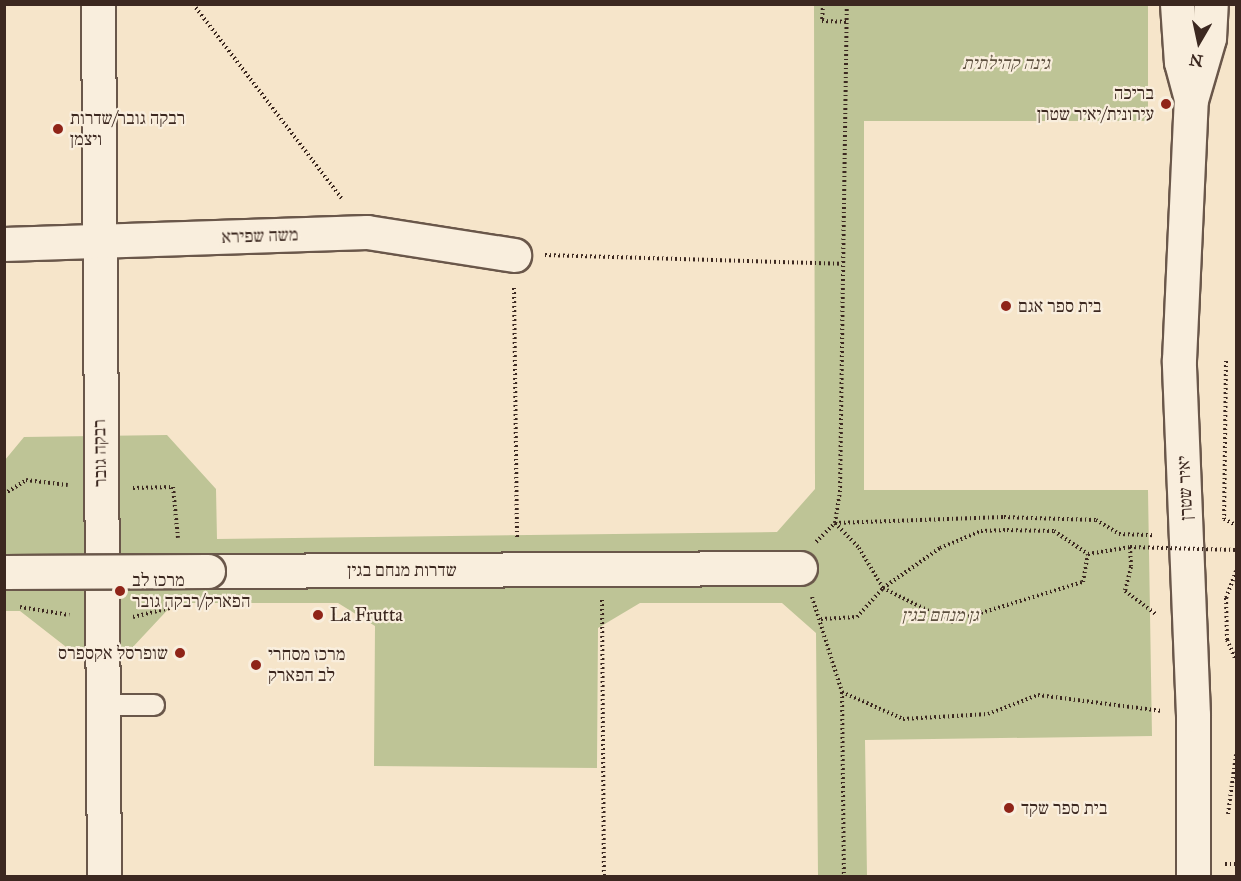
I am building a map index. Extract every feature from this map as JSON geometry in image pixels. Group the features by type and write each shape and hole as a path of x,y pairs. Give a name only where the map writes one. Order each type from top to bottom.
{"street":[{"name":"יאיר שטרן","path":"1176,4 1182,62 1191,100"},
{"name":"יאיר שטרן","path":"1193,876 1193,715 1179,360 1191,100 1209,38 1211,4"},
{"name":"רבקה גובר","path":"93,13 98,242 104,876"},
{"name":"משה שפירא","path":"4,244 368,232 514,255"},
{"name":"שדרות מנחם בגין","path":"4,572 800,568"}],"lane":[{"path":"102,705 154,705"}],"path":[{"path":"193,4 368,232"},
{"path":"824,4 822,21 846,22"},
{"path":"835,523 840,492 841,264 847,4"},
{"path":"518,569 514,255 841,264"},
{"path":"1226,362 1224,519 1236,525"},
{"path":"800,568 822,533 835,523 1016,518 1096,520 1119,534 1187,535"},
{"path":"835,523 859,548 883,588 951,622 1083,582 1088,554"},
{"path":"844,876 842,692 821,619 857,617 883,588 940,548 981,531 1054,531 1088,554 1130,547 1236,550"},
{"path":"1130,547 1131,567 1125,591 1155,612 1158,622"},
{"path":"601,570 604,876"},
{"path":"1236,571 1226,598 1227,640 1236,660"},
{"path":"842,692 903,719 988,714 1038,694 1193,715"}],"green space":[{"name":"גן מנחם בגין","path":"814,5 1148,5 1148,121 864,121 864,490 1148,490 1152,736 865,740 867,876 818,876 816,633 782,603 640,603 598,628 597,768 374,766 375,626 338,603 174,603 131,649 70,650 20,611 5,611 5,460 24,437 167,435 216,489 217,539 777,532 815,489"}],"place":[{"name":"בריכה עירונית/יאיר שטרן","path":"1166,104"},
{"name":"רבקה גובר/שדרות ויצמן","path":"58,129"},
{"name":"בית ספר אגם","path":"1006,306"},
{"name":"מרכז לב הפארק/רבקה גובר","path":"120,591"},
{"name":"La Frutta","path":"318,615"},
{"name":"שופרסל אקספרס","path":"180,653"},
{"name":"מרכז מסחרי לב הפארק","path":"256,665"},
{"name":"בית ספר שקד","path":"1009,808"}],"park label":[{"name":"גינה קהילתית","path":"1006,63"}]}
